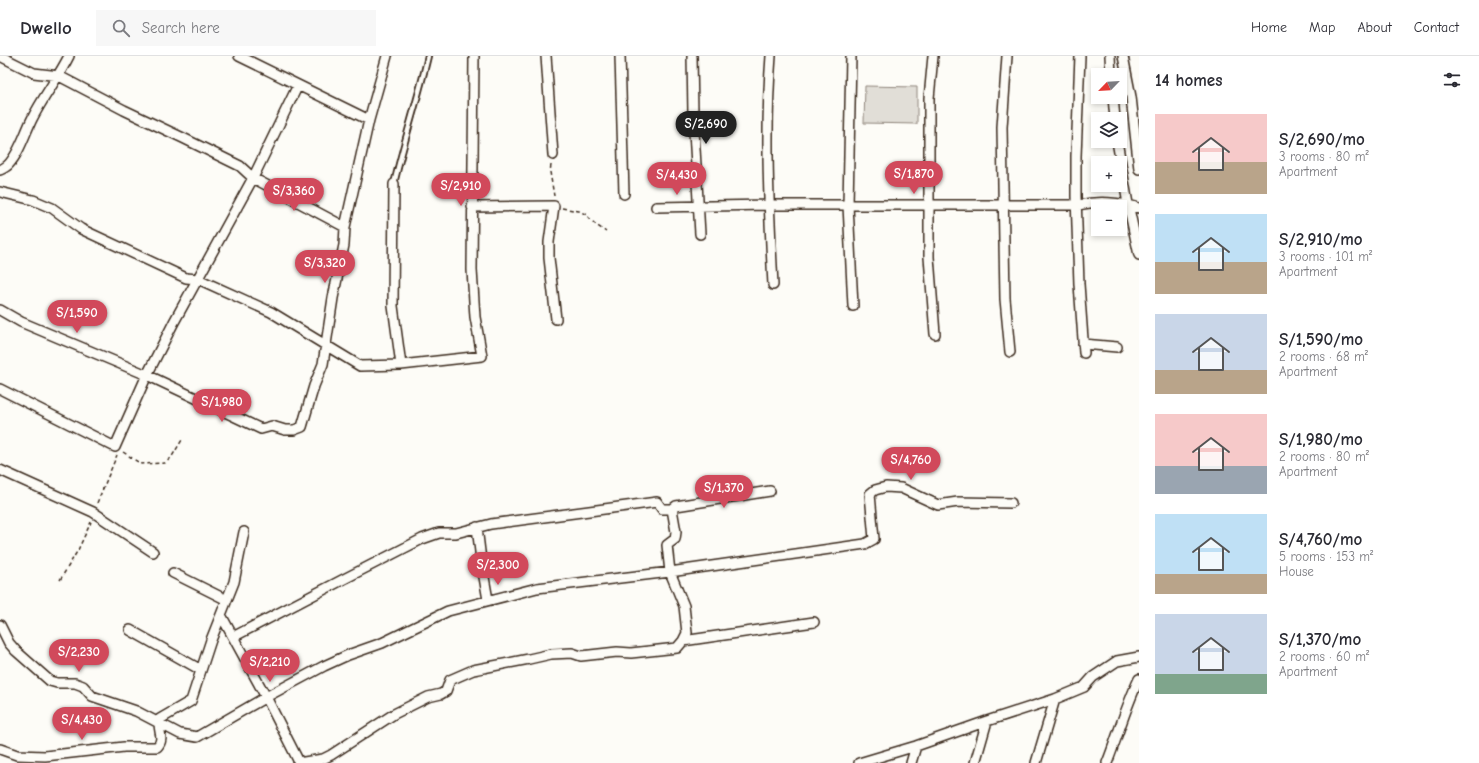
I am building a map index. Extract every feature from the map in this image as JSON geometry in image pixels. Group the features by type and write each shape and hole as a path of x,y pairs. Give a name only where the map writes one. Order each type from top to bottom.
{"street":[{"path":"0,56 34,73 59,76 124,110 240,166 253,178 345,227"},
{"path":"0,170 8,165 15,154 48,89 59,76 69,56"},
{"path":"239,56 369,120"},
{"path":"0,310 21,322 147,375 261,429 272,426 285,430 294,430 302,427 314,386 323,364 332,298 344,245 345,227 369,120 387,56"},
{"path":"0,192 33,200 52,208 81,229 186,278 198,279 271,312 360,366 401,365 482,356 475,317 472,270 474,56"},
{"path":"546,56 553,155"},
{"path":"620,56 624,194"},
{"path":"692,56 693,114 700,234"},
{"path":"770,56 768,97 769,205 774,285"},
{"path":"851,56 848,205 853,306"},
{"path":"933,56 929,98 928,206 929,256 936,334"},
{"path":"1007,56 1002,127 1005,299 1010,352"},
{"path":"1080,56 1076,196 1078,206 1079,284 1084,348 1117,347"},
{"path":"1110,56 1111,68"},
{"path":"1123,56 1135,96 1139,169"},
{"path":"0,389 115,447 147,375 253,178 298,85"},
{"path":"1118,148 1139,255"},
{"path":"394,184 393,306 401,365"},
{"path":"656,207 769,205 1078,206 1091,203 1128,204 1139,208"},
{"path":"472,207 554,206 549,242 549,258 556,319"},
{"path":"0,470 93,512 153,552"},
{"path":"0,625 16,652 50,681 57,683 75,683 83,686 92,696 136,711 180,734 197,737 266,697 324,666 348,655 382,643 448,611 537,588 670,572 865,544 874,539 870,494 875,490 886,487 901,488 938,505 958,502 1011,503"},
{"path":"233,637 422,539 439,532 456,533 491,524 657,502 662,508 672,509 676,506 770,491"},
{"path":"221,615 266,697 299,763 323,759 394,714 428,697 441,694 446,691 450,680 473,670 551,654 572,654 581,656 677,648 687,633 684,606 670,572 666,545 675,539 676,532 672,509"},
{"path":"477,527 488,600"},
{"path":"0,749 16,759 124,747 156,747 160,743 161,738 158,723 160,719 190,702 211,640 234,582 244,532"},
{"path":"173,573 227,600"},
{"path":"682,641 814,622"},
{"path":"130,630 202,670"},
{"path":"859,763 916,746 1055,699 1084,687 1093,677 1116,661 1139,656"},
{"path":"1107,763 1124,719 1130,697 1139,679"},
{"path":"1036,763 1055,699"},
{"path":"974,763 987,721"},
{"path":"912,763 916,746"}],"lane":[{"path":"394,184 428,56"}],"path":[{"path":"553,155 550,172 554,187 554,206 579,211 585,214 594,224 606,232"},
{"path":"60,580 78,550 119,450 141,464 165,463 171,458 182,440"}],"shaded area":[{"path":"865,86 917,87 917,124 864,123"}]}
